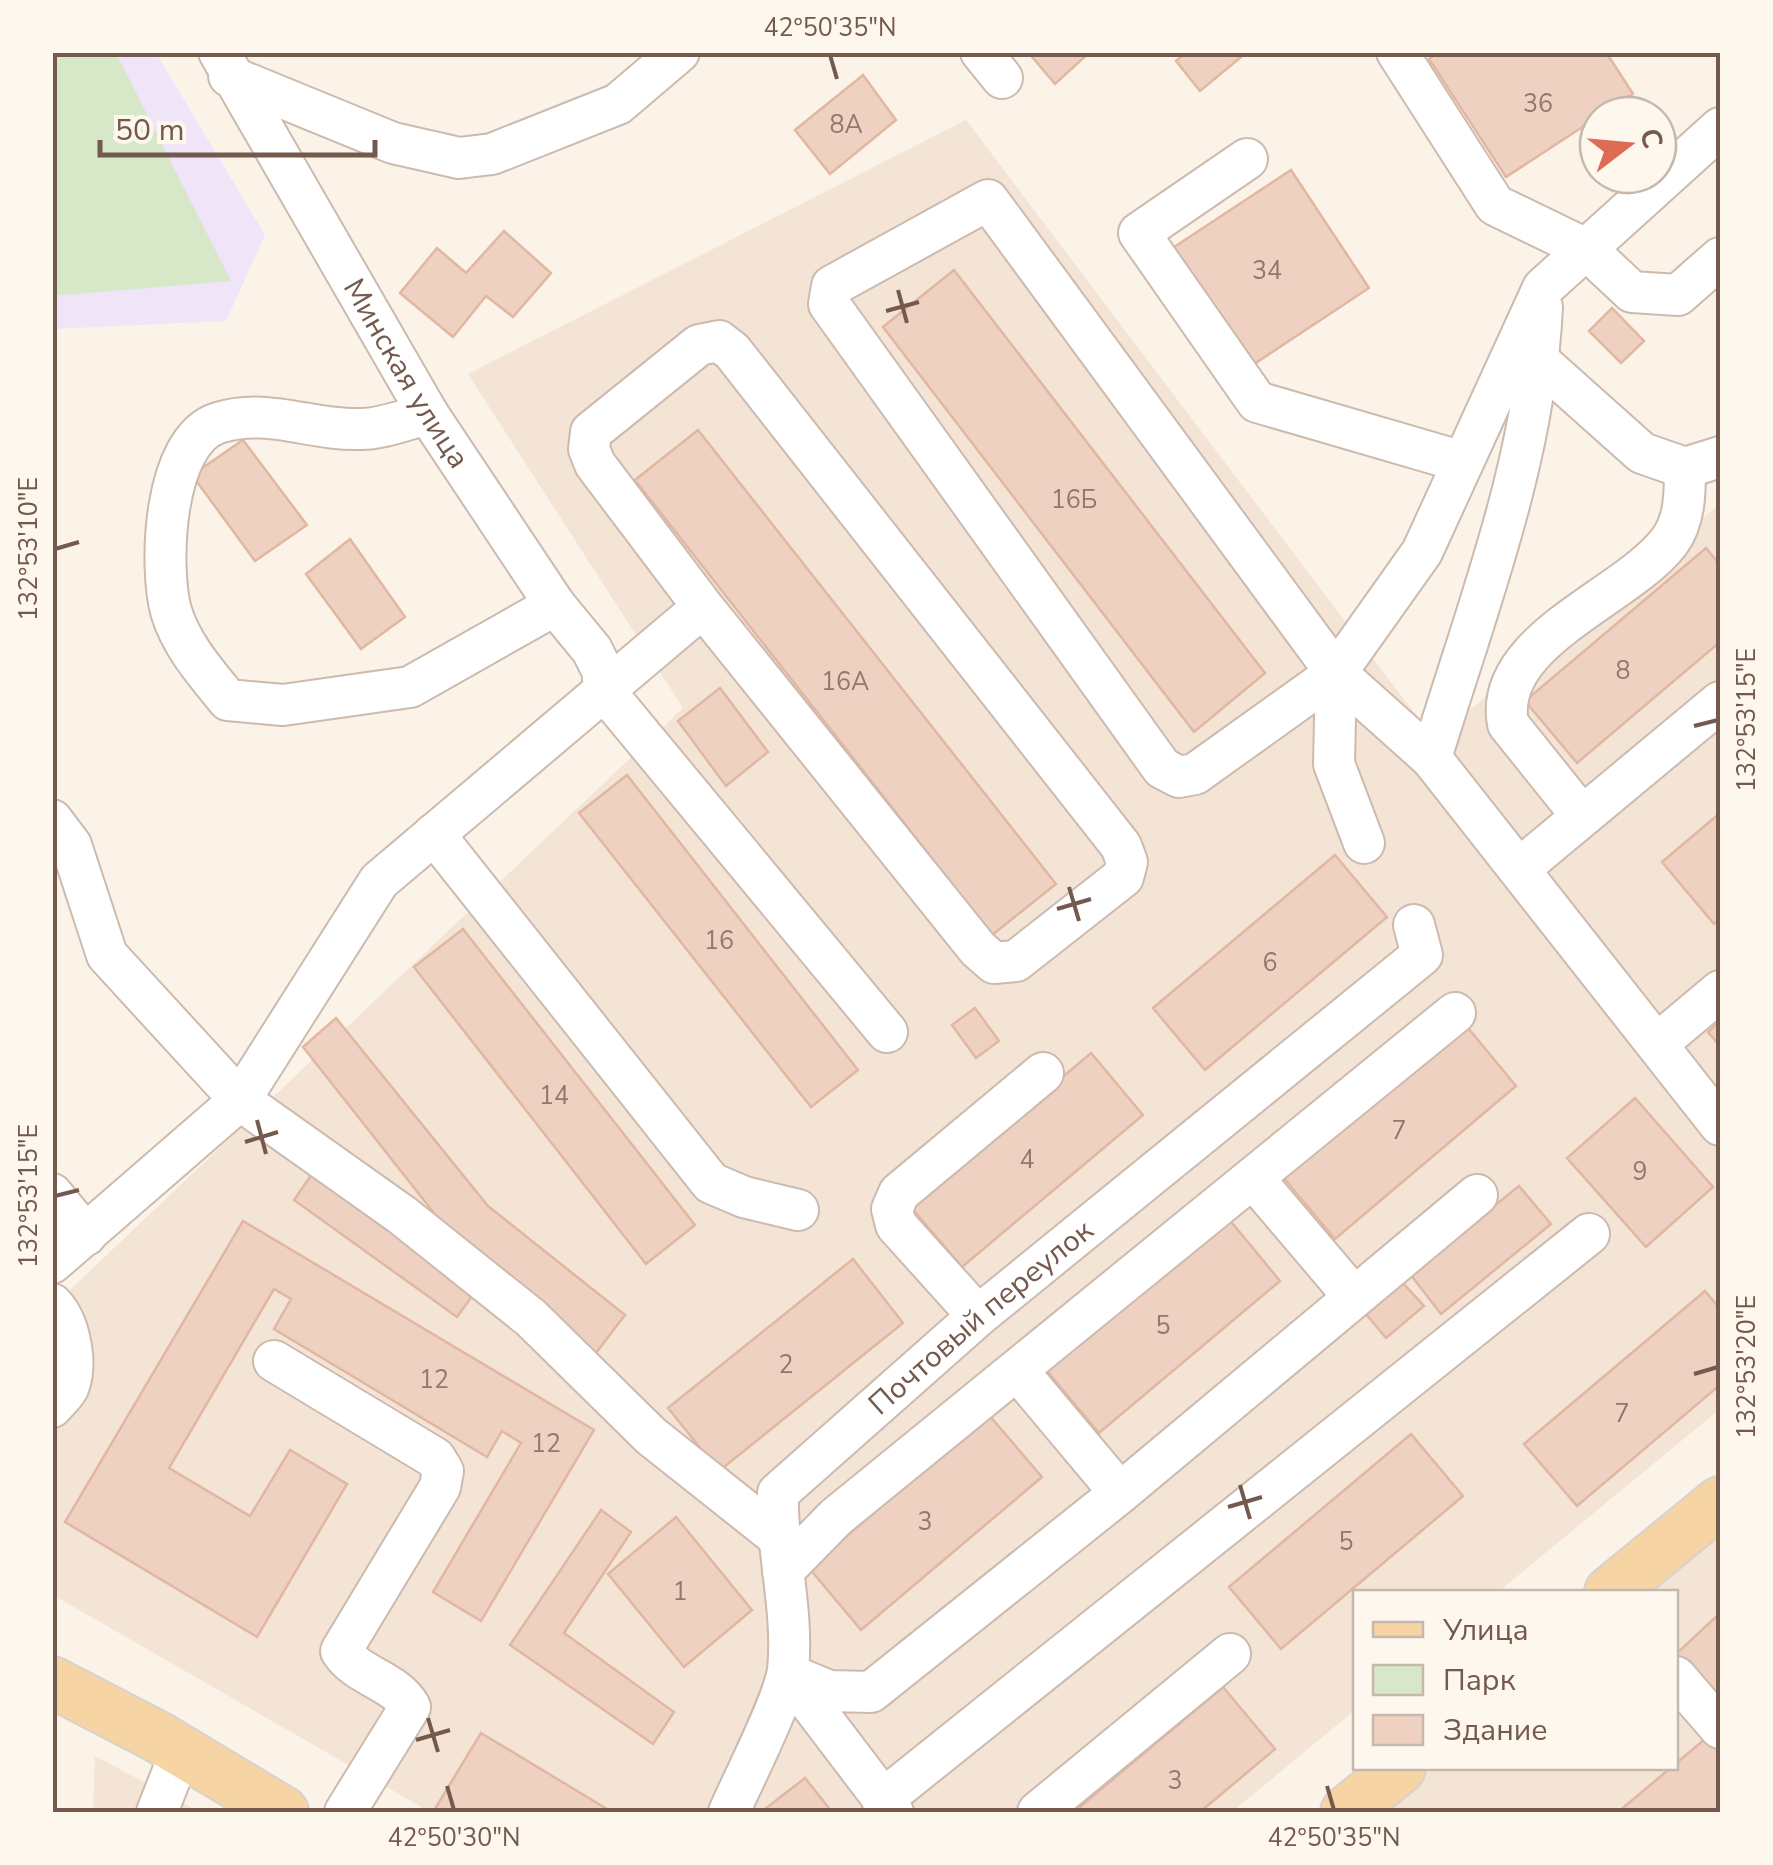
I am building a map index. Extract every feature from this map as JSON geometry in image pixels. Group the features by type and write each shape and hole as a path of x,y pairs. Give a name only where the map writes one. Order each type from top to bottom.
{"main road":[{"path":"1612,1590 1720,1502"},
{"path":"52,1682 181,1751 283,1812"}],"street":[{"path":"224,64 393,144 460,158 492,154 618,104 678,52"},
{"path":"1398,52 1495,205 1586,248 1632,292 1678,295 1720,258"},
{"name":"Минская улица","path":"224,64 428,414 554,604 592,650 603,672 603,689 886,1032"},
{"path":"1720,128 1543,288 1422,552 1336,673 1195,774 1179,777 1162,768 828,304 832,286 988,200 1336,673 1431,758 1720,1124"},
{"path":"1246,159 1139,233 1258,402 1463,462"},
{"path":"1431,758 1525,449 1540,362 1543,288"},
{"path":"719,341 732,351 1121,846 1126,862 1122,877 1016,961 994,962 978,950 703,607 595,464 589,449 591,432 699,345 719,341"},
{"path":"1540,362 1642,453 1702,462 1669,542 1519,665 1504,705 1508,724 1581,815"},
{"path":"428,414 361,430 268,415 214,424 188,448 171,492 165,579 172,614 194,660 228,700 283,705 410,687 554,604"},
{"path":"52,1264 240,1100 379,882 703,607"},
{"path":"1336,673 1334,764 1364,843"},
{"path":"1518,869 1720,702"},
{"path":"52,820 71,845 107,954 240,1100 402,1215 530,1318 780,1554 836,1516 1456,1013"},
{"path":"434,834 711,1183 744,1198 798,1210"},
{"name":"Почтовый переулок","path":"729,1812 788,1674 778,1493 978,1316 1422,954 1414,926"},
{"path":"1657,1044 1720,992"},
{"path":"978,1316 896,1225 892,1209 899,1194 1042,1072"},
{"path":"1252,1178 1354,1297"},
{"path":"52,1194 86,1235"},
{"path":"788,1674 829,1691 871,1692 1120,1493 1476,1195"},
{"path":"788,1674 887,1806 1589,1234"},
{"path":"52,1304 61,1312 72,1350 68,1388 52,1407"},
{"path":"274,1362 435,1458 443,1471 440,1487 341,1651 350,1665 404,1696 410,1707 345,1812"},
{"path":"1017,1370 1120,1493"},
{"path":"1038,1812 1230,1654"},
{"path":"1678,1679 1720,1728"},
{"path":"156,1812 181,1751"}],"shaded area":[{"path":"52,53 156,53 265,235 226,321 53,329"},
{"path":"966,120 1434,739 1720,504 1720,1409 1500,1590 1353,1590 1353,1712 1232,1812 430,1812 53,1595 53,1306 683,708 468,374"},
{"path":"1720,1532 1720,1812 1378,1812 1430,1770 1678,1770 1678,1590 1648,1590"},
{"path":"95,1756 200,1812 93,1812"}],"green space":[{"path":"53,52 116,53 231,281 53,296"}],"building":[{"path":"1028,52 1090,52 1055,84"},
{"path":"1186,52 1247,52 1200,91 1176,61"},
{"path":"1438,52 1606,52 1633,94 1578,95 1578,130 1506,177 1429,59"},
{"path":"863,75 896,120 830,174 795,130"},
{"path":"1291,170 1369,288 1242,372 1165,253"},
{"path":"504,231 551,273 513,317 486,296 453,337 400,293 437,248 466,273"},
{"path":"954,270 1265,673 1194,732 883,327"},
{"path":"1612,308 1644,341 1621,363 1589,331"},
{"path":"698,430 1056,884 992,935 635,480"},
{"path":"243,440 307,525 255,561 192,475"},
{"path":"350,539 405,617 361,649 306,574"},
{"path":"1706,548 1720,565 1720,642 1577,763 1525,701"},
{"path":"720,688 768,752 726,786 678,721"},
{"path":"627,775 858,1070 811,1107 579,813"},
{"path":"1720,813 1720,919 1714,924 1662,862"},
{"path":"1335,855 1387,917 1205,1070 1153,1008"},
{"path":"463,929 695,1225 646,1264 414,967"},
{"path":"975,1008 999,1041 976,1058 952,1025"},
{"path":"336,1018 488,1206 625,1315 596,1353 453,1237 303,1047"},
{"path":"1720,1021 1720,1046 1708,1032"},
{"path":"1464,1023 1516,1086 1335,1239 1282,1176"},
{"path":"1091,1053 1143,1115 962,1267 910,1206"},
{"path":"1635,1098 1713,1187 1646,1247 1567,1158"},
{"path":"314,1171 477,1289 457,1317 294,1200"},
{"path":"1519,1186 1551,1224 1441,1314 1410,1274"},
{"path":"1228,1218 1280,1281 1099,1433 1047,1371"},
{"path":"243,1221 594,1430 481,1621 433,1592 521,1443 502,1431 487,1457 274,1329 291,1299 274,1289 169,1468 250,1516 290,1450 347,1484 257,1637 65,1522"},
{"path":"853,1259 903,1323 719,1471 668,1408"},
{"path":"1401,1281 1424,1306 1386,1338 1365,1313"},
{"path":"1705,1291 1720,1309 1720,1385 1577,1506 1524,1444"},
{"path":"989,1415 1042,1477 861,1630 809,1568"},
{"path":"1411,1434 1463,1496 1281,1649 1229,1587"},
{"path":"601,1510 631,1532 564,1633 674,1712 653,1744 510,1645"},
{"path":"676,1517 752,1610 684,1667 608,1574"},
{"path":"1720,1613 1720,1708 1678,1656 1678,1652"},
{"path":"1223,1687 1275,1749 1200,1812 1074,1812"},
{"path":"481,1733 612,1812 433,1812"},
{"path":"1711,1734 1720,1745 1720,1812 1618,1812 1668,1770 1678,1770 1678,1762"},
{"path":"805,1778 832,1812 761,1812"}]}
